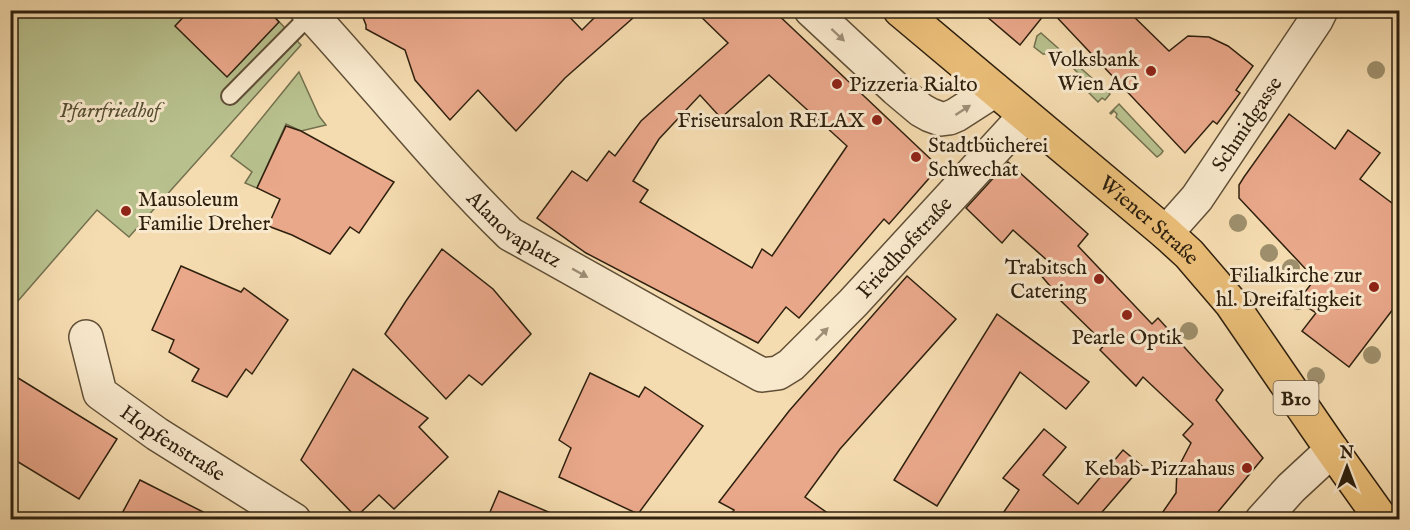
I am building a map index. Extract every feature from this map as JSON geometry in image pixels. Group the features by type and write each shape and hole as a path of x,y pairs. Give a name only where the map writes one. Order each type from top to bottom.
{"main road":[{"name":"Wiener Straße","path":"900,10 1189,254 1231,303 1382,519"}],"street":[{"path":"811,10 896,89 930,115 941,119 949,118 995,90"},
{"name":"Schmidgasse","path":"1166,233 1197,198 1321,10"},
{"name":"Alanovaplatz","path":"309,12 440,162 510,234 762,375 778,373"},
{"name":"Friedhofstraße","path":"778,373 791,365 853,303 1025,116"},
{"name":"Hopfenstraße","path":"86,337 100,393 158,434 294,519"},
{"path":"1262,519 1332,450"}],"lane":[{"path":"230,96 309,12"}],"green space":[{"name":"Pfarrfriedhof","path":"11,11 269,11 301,45 129,237 97,210 11,309"},
{"path":"1041,33 1110,94 1105,100 1102,98 1098,102 1089,93 1093,88 1067,62 1063,66 1050,54 1043,54 1034,47 1037,36"},
{"path":"299,72 319,116 326,125 301,131 286,124 257,188 245,183 252,172 231,156"},
{"path":"1119,104 1163,151 1161,154 1157,157 1116,117 1117,114 1114,111 1110,113"}],"building":[{"path":"190,10 268,10 279,22 227,77 175,26"},
{"path":"360,10 563,10 582,30 602,10 642,10 565,78 516,131 478,90 450,120 415,80 405,50 366,29"},
{"path":"694,10 773,10 939,167 889,224 884,219 799,318 786,307 758,343 586,253 537,218 572,171 587,181 609,151 615,156 641,121 728,43","holes":["769,75 847,146 772,256 762,249 752,268 640,202 648,190 633,181 659,139 700,95 721,118"]},
{"path":"979,10 1048,10 1020,45"},
{"path":"1050,10 1127,10 1169,51 1188,36 1209,37 1228,46 1253,66 1236,90 1240,93 1217,124 1213,121 1185,153"},
{"path":"1289,114 1335,149 1348,130 1380,153 1360,179 1400,209 1400,300 1349,367 1302,331 1316,313 1298,301 1315,279 1239,198 1239,185"},
{"path":"286,126 301,131 394,182 359,233 350,227 330,254 268,226 280,199 257,188"},
{"path":"1008,162 1088,234 1078,246 1152,324 1158,318 1223,390 1216,400 1263,458 1212,519 1158,519 1176,493 1177,470 1191,443 1183,435 1193,424 1143,377 1136,386 1100,350 1105,344 1060,300 1039,273 1049,262 1013,230 1002,243 966,208"},
{"path":"442,249 493,289 531,334 482,385 469,375 446,399 385,334"},
{"path":"181,266 241,292 244,288 288,320 252,374 246,369 227,397 192,381 199,369 169,352 174,340 152,330"},
{"path":"907,276 956,319 840,449 805,497 836,519 727,519 734,510 719,502 789,411"},
{"path":"997,314 1089,382 1066,409 1020,372 937,506 894,480"},
{"path":"353,369 428,418 419,427 448,457 394,509 379,495 356,517 301,460"},
{"path":"10,373 117,439 79,499 10,457"},
{"path":"590,373 639,397 645,387 703,426 638,514 559,477 571,448 559,440"},
{"path":"1044,429 1066,447 1043,475 1078,504 1123,450 1142,466 1096,519 999,519 1019,490 1003,478"},
{"path":"140,480 217,519 119,519"},
{"path":"499,491 565,519 487,519"}],"place":[{"name":"Volksbank Wien AG","path":"1151,71"},
{"name":"Pizzeria Rialto","path":"837,84"},
{"name":"Friseursalon RELAX","path":"877,120"},
{"name":"Stadtbücherei Schwechat","path":"916,157"},
{"name":"Mausoleum Familie Dreher","path":"126,211"},
{"name":"Trabitsch Catering","path":"1099,279"},
{"name":"Filialkirche zur hl. Dreifaltigkeit","path":"1374,287"},
{"name":"Pearle Optik","path":"1127,315"},
{"name":"Kebab-Pizzahaus","path":"1247,468"}]}
